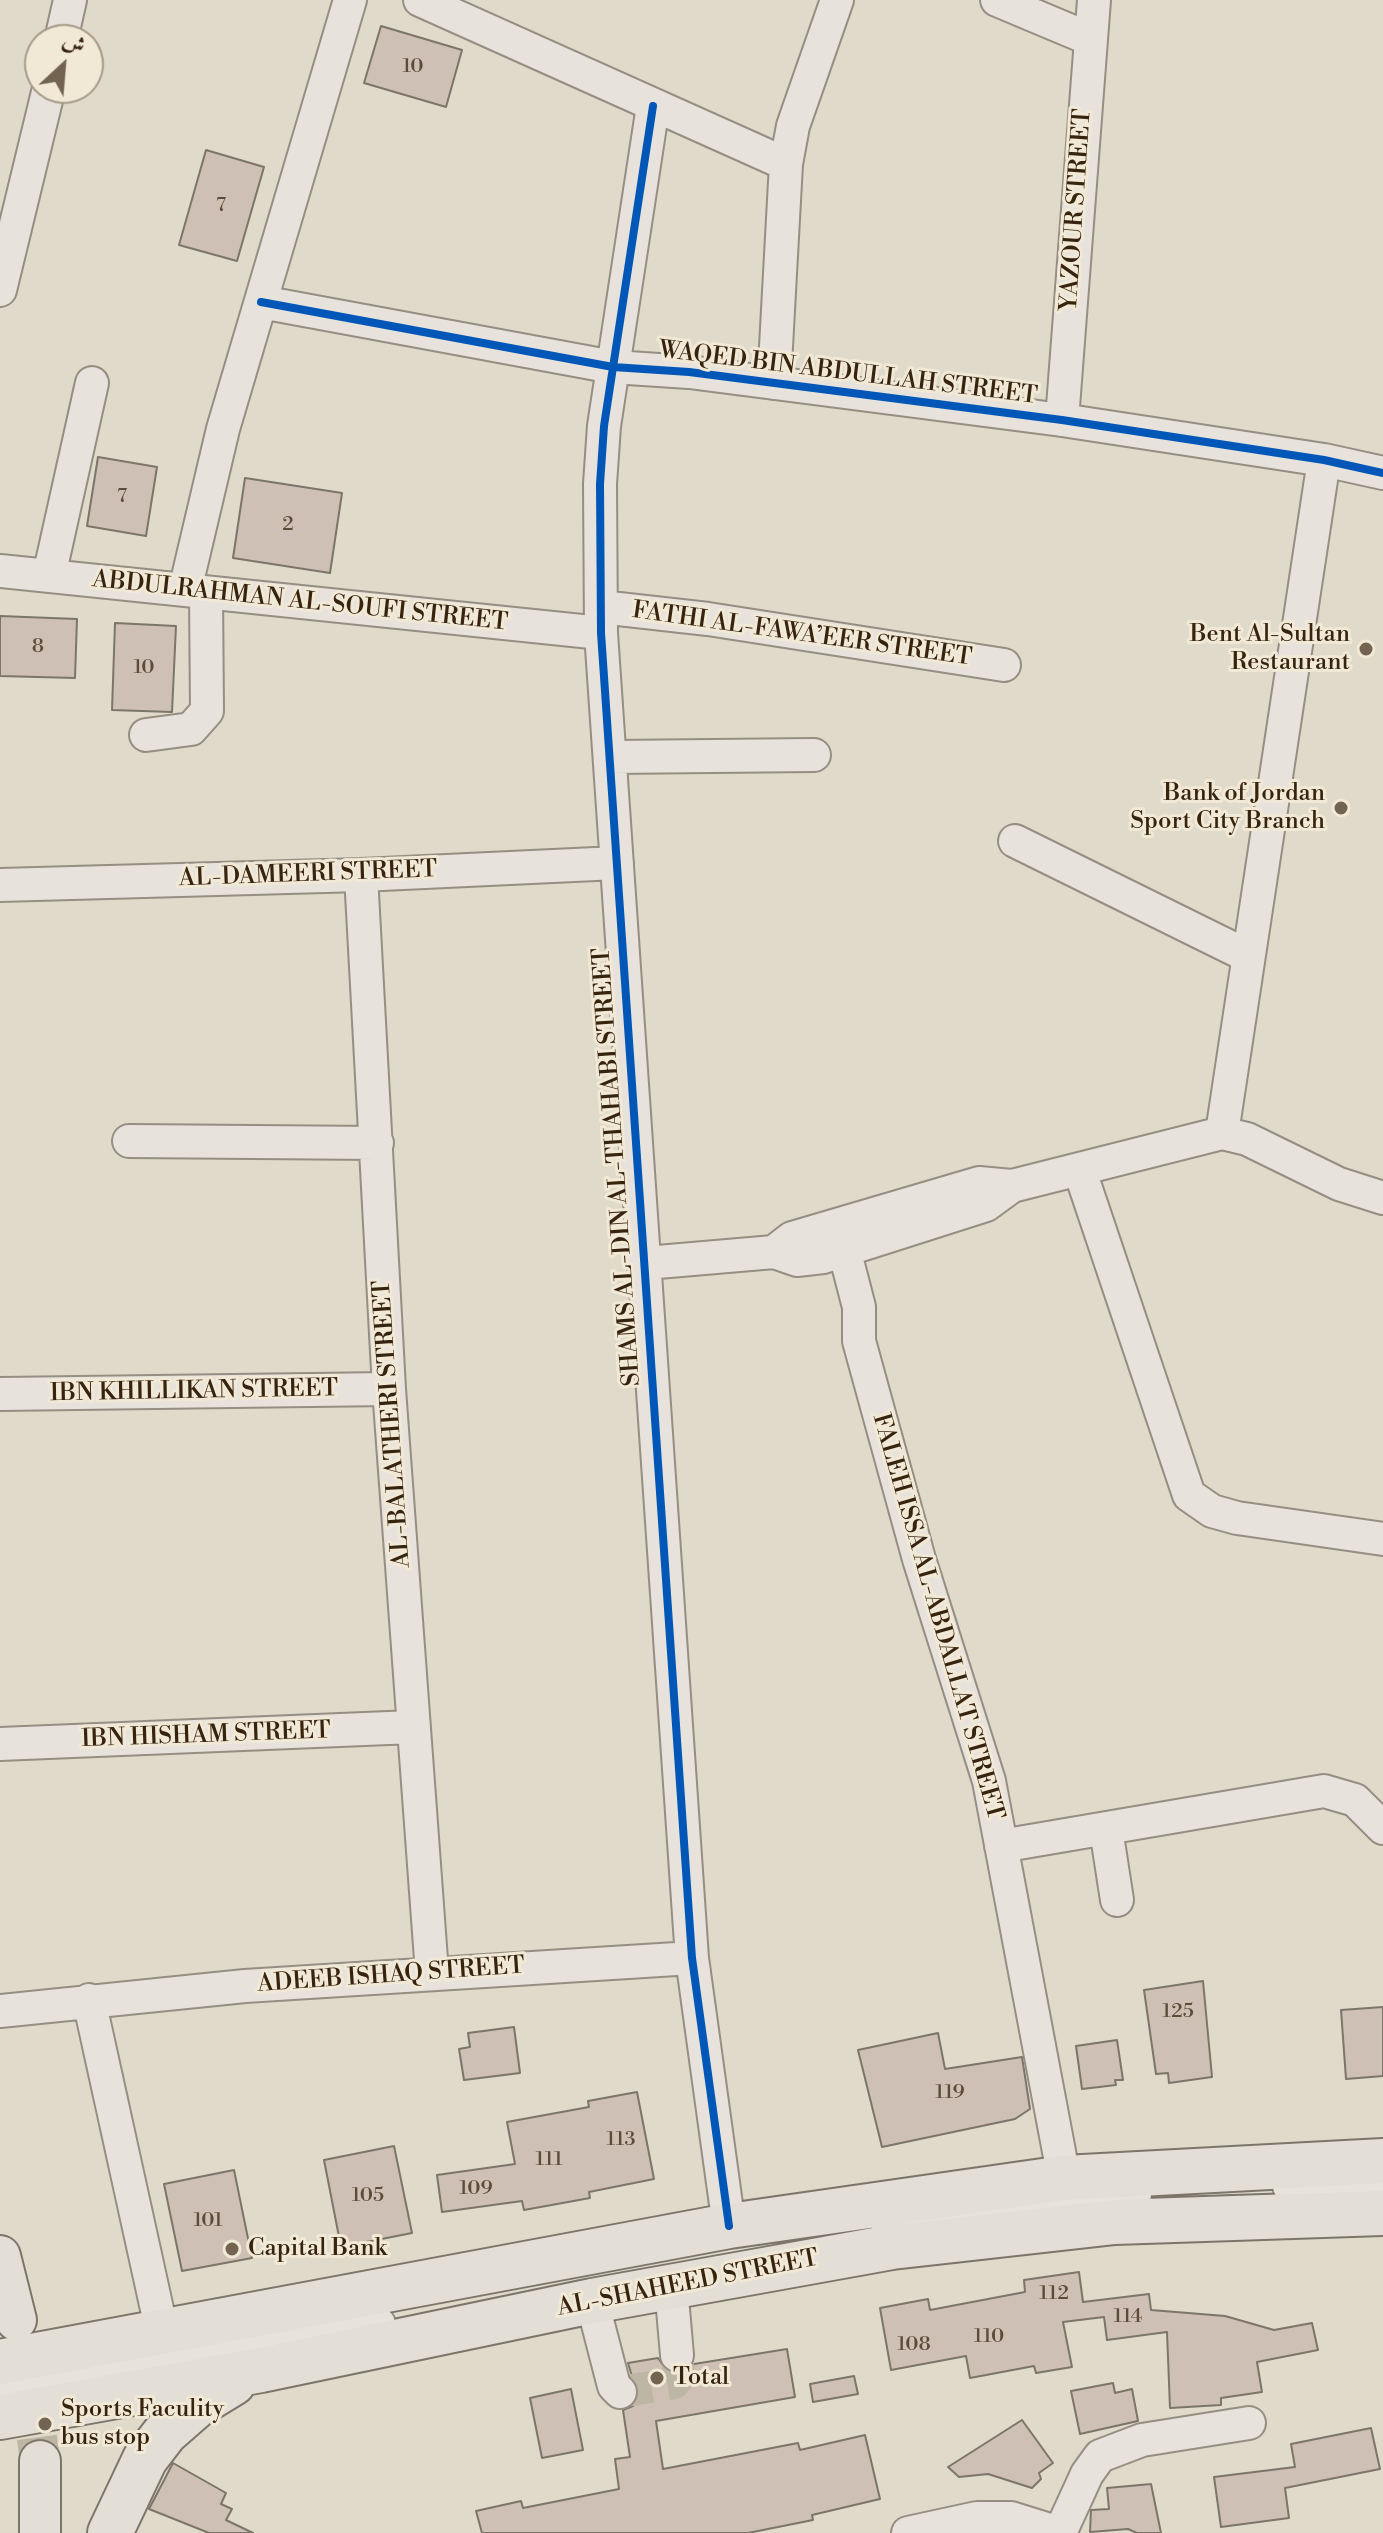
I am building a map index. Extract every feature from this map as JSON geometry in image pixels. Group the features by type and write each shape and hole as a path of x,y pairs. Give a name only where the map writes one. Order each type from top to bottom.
{"highway":[{"name":"AL-SHAHEED STREET","path":"0,2362 729,2226 1064,2178 1383,2161"},
{"name":"AL-SHAHEED STREET","path":"0,2417 261,2370 592,2301 892,2247 1056,2227 1380,2203"},
{"path":"110,2533 145,2459 165,2433 197,2405 261,2370"}],"main road":[{"path":"0,2256 16,2320"},
{"path":"18,2533 29,2465 40,2533"}],"street":[{"path":"65,24 70,0"},
{"path":"146,735 191,729 207,711 196,591 223,429 350,0"},
{"path":"420,0 786,164"},
{"path":"774,383 786,164 793,126 837,0"},
{"path":"997,0 1090,39"},
{"name":"YAZOUR STREET","path":"1062,420 1094,0"},
{"path":"0,290 45,104"},
{"name":"SHAMS AL-DIN AL-THAHABI STREET","path":"653,106 613,367 600,484 601,620 692,1958 729,2226"},
{"name":"WAQED BIN ABDULLAH STREET","path":"261,302 613,367 774,383 1062,420 1324,460 1383,473"},
{"path":"49,576 92,383"},
{"path":"1222,1133 1324,460"},
{"name":"ABDULRAHMAN AL-SOUFI STREET","path":"0,571 196,591 601,620"},
{"name":"FATHI AL-FAWA’EER STREET","path":"601,620 708,619 1004,665"},
{"path":"612,757 814,755"},
{"path":"1015,841 1248,956"},
{"name":"AL-DAMEERI STREET","path":"0,885 361,875 617,863"},
{"name":"AL-BALATHERI STREET","path":"361,875 389,1389 432,1973"},
{"path":"646,1263 774,1252 792,1238 831,1241 979,1183 1012,1186 1222,1133 1247,1139 1339,1184 1383,1198"},
{"path":"129,1141 377,1143"},
{"path":"1080,1171 1189,1495 1212,1511 1237,1518 1383,1539"},
{"name":"FALEH ISSA AL-ABDALLAT STREET","path":"831,1241 842,1310 859,1341 919,1559 989,1781 1064,2178"},
{"name":"IBN KHILLIKAN STREET","path":"0,1394 389,1389"},
{"name":"IBN HISHAM STREET","path":"0,1744 413,1727"},
{"path":"1001,1846 1324,1791 1355,1800 1383,1828"},
{"path":"1106,1829 1117,1900"},
{"name":"ADEEB ISHAQ STREET","path":"0,2011 89,2000 432,1973 692,1958"},
{"name":"ADEEB ISHAQ STREET","path":"0,1994 89,2000"},
{"path":"89,2000 162,2332"},
{"path":"0,2381 942,2207 1034,2193 1180,2180 1380,2203"},
{"path":"0,2393 992,2211 1201,2189 1321,2185 1380,2203"},
{"path":"671,2287 677,2355"},
{"path":"592,2301 614,2386 620,2392"},
{"path":"908,2533 977,2518 1011,2518 1060,2533 1087,2474 1100,2456 1142,2440 1249,2423"}],"building":[{"path":"381,26 462,50 446,107 364,83"},
{"path":"206,150 264,167 237,261 179,245"},
{"path":"98,457 157,467 146,536 87,526"},
{"path":"245,478 342,493 330,573 233,558"},
{"path":"0,616 77,619 75,678 0,676"},
{"path":"115,623 176,626 172,712 112,710"},
{"path":"1203,1981 1212,2077 1169,2083 1168,2073 1156,2074 1144,1990"},
{"path":"1383,2007 1383,2076 1346,2079 1341,2010"},
{"path":"514,2027 520,2073 464,2080 459,2049 470,2047 468,2033"},
{"path":"938,2033 945,2069 1022,2057 1030,2109 1015,2119 882,2147 858,2050"},
{"path":"1117,2040 1123,2080 1115,2080 1116,2085 1082,2089 1076,2046"},
{"path":"637,2092 654,2179 589,2192 590,2198 524,2210 522,2201 442,2212 437,2175 515,2164 507,2122 589,2107 588,2101"},
{"path":"394,2146 412,2233 341,2247 324,2160"},
{"path":"234,2170 252,2258 182,2271 164,2184"},
{"path":"1079,2272 1083,2302 1149,2294 1151,2310 1225,2316 1274,2330 1312,2323 1318,2350 1257,2362 1262,2392 1221,2398 1221,2405 1170,2408 1167,2332 1107,2340 1104,2317 1063,2322 1072,2367 1036,2373 1034,2366 970,2378 966,2356 891,2370 880,2308 928,2299 930,2310 1025,2292 1024,2280"},
{"path":"787,2349 795,2397 656,2421 663,2469 798,2443 800,2450 865,2435 880,2499 812,2515 813,2520 748,2533 482,2533 476,2511 521,2501 523,2508 619,2489 615,2459 630,2457 623,2410 633,2406 638,2396 628,2363 658,2358 668,2372 678,2374 694,2364"},
{"path":"854,2376 858,2394 813,2402 810,2384"},
{"path":"1113,2383 1115,2393 1132,2389 1138,2421 1080,2434 1071,2391"},
{"path":"571,2389 583,2450 542,2458 530,2398"},
{"path":"1022,2420 1053,2463 1039,2473 1041,2479 1032,2488 988,2474 959,2477 948,2467"},
{"path":"1371,2428 1380,2469 1285,2488 1289,2518 1221,2527 1214,2477 1295,2467 1291,2444"},
{"path":"173,2463 226,2493 221,2504 232,2509 226,2520 253,2533 209,2533 149,2509"},
{"path":"1151,2484 1161,2533 1137,2533 1128,2529 1090,2532 1091,2510 1109,2509 1107,2488"}],"tunnel":[{"path":"620,2392 674,2383 679,2377 677,2355"},
{"path":"29,2378 40,2461"}],"cycle path":[{"path":"653,106 604,426 600,484 601,633 692,1958 729,2226"},
{"path":"261,302 613,367 689,372 1062,420 1324,460 1383,473"}],"place":[{"name":"Bent Al-Sultan Restaurant","path":"1366,649"},
{"name":"Bank of Jordan Sport City Branch","path":"1341,808"},
{"name":"Capital Bank","path":"232,2249"},
{"name":"Total","path":"657,2378"},
{"name":"Sports Faculity bus stop","path":"45,2424"}]}
